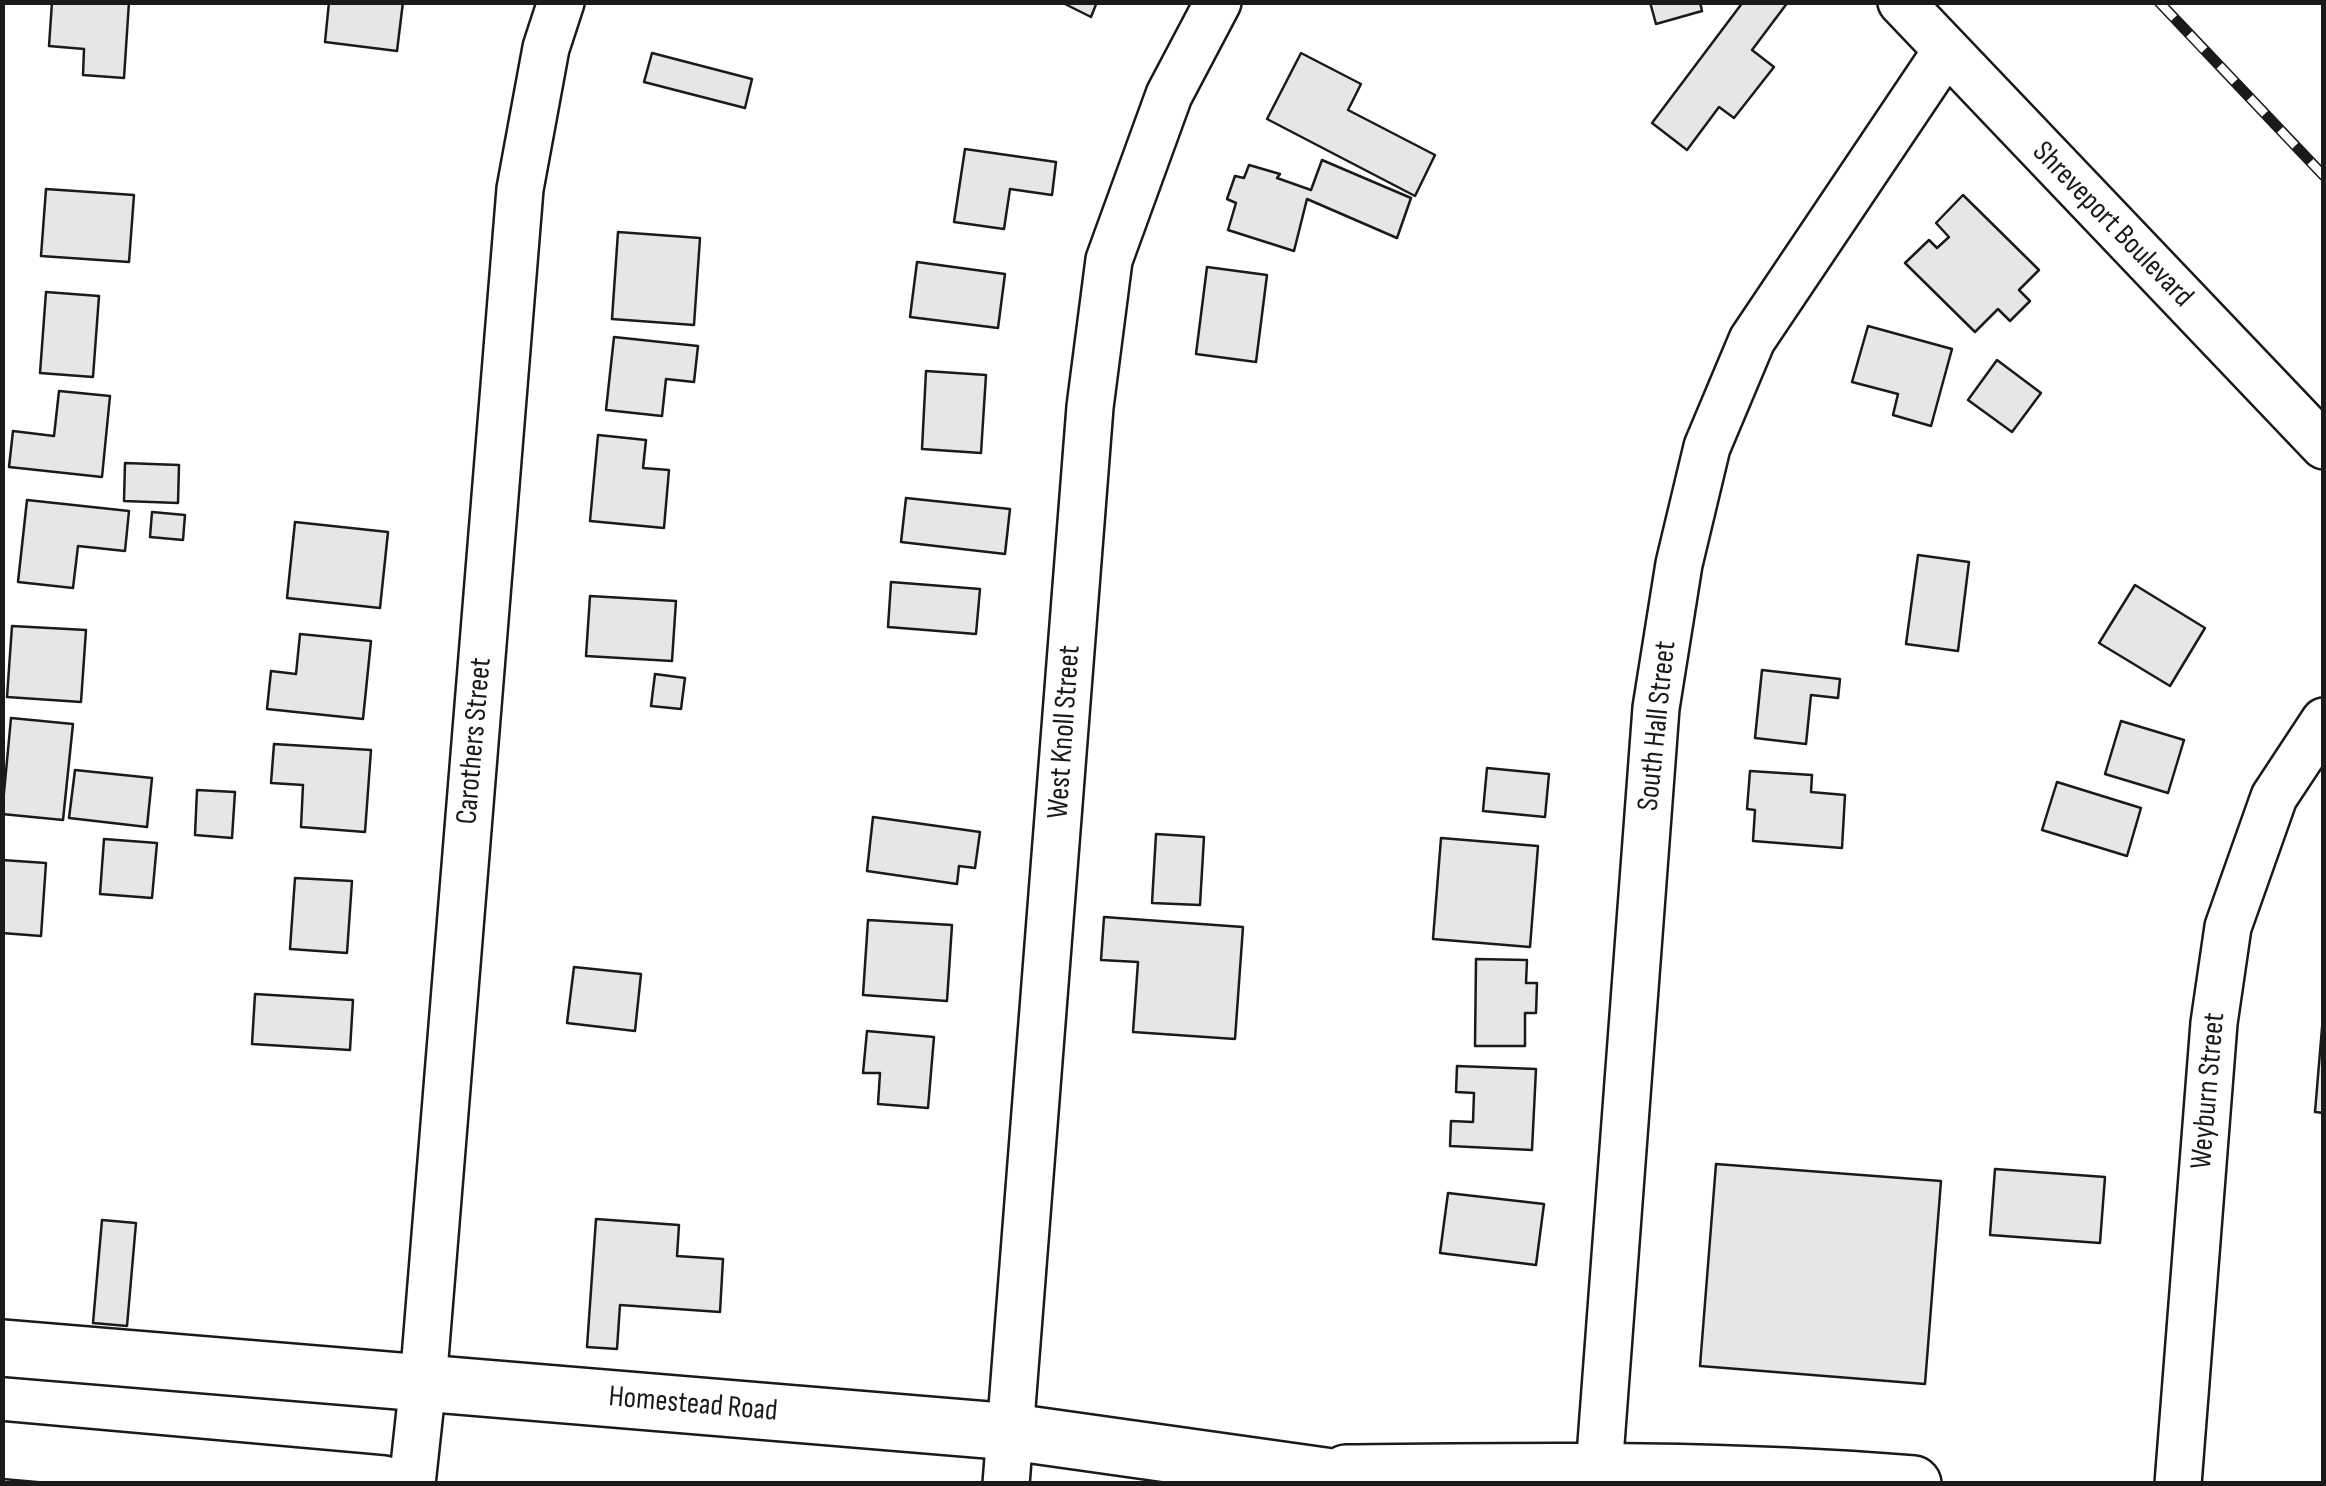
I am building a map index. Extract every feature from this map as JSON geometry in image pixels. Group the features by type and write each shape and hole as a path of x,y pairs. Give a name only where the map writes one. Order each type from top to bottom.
{"main road":[{"name":"Homestead Road","path":"2,1348 424,1383 1009,1458 1302,1474 1381,1484"},
{"path":"2,1450 383,1484"},
{"path":"1302,1474 1599,1470 1912,1484"}],"street":[{"name":"Carothers Street","path":"412,1484 424,1383 520,189 546,48 560,2"},
{"name":"West Knoll Street","path":"1009,1458 1090,406 1110,260 1169,95 1218,2"},
{"name":"Shreveport Boulevard","path":"1900,2 2324,446"},
{"name":"South Hall Street","path":"1599,1470 1656,708 1680,564 1707,446 1752,340 1946,51"},
{"name":"Weyburn Street","path":"2178,1484 2214,1022 2228,927 2274,797 2324,721"}],"building":[{"path":"52,2 129,2 124,78 83,75 84,49 49,46"},
{"path":"329,2 403,2 397,51 325,42"},
{"path":"1061,2 1097,2 1091,17"},
{"path":"1650,2 1700,2 1702,11 1656,24"},
{"path":"1743,2 1788,2 1752,50 1774,67 1734,118 1719,107 1687,150 1652,123"},
{"path":"652,53 752,79 745,108 644,82"},
{"path":"1301,53 1361,84 1348,110 1435,155 1415,196 1267,119"},
{"path":"965,149 1056,162 1052,195 1010,189 1004,229 954,222"},
{"path":"1322,160 1411,198 1397,238 1307,199 1294,251 1228,230 1236,203 1227,199 1235,176 1244,178 1249,165 1280,174 1277,178 1311,190"},
{"path":"46,189 134,195 129,262 41,256"},
{"path":"1963,195 2039,270 2019,290 2030,301 2010,321 1998,309 1975,332 1905,263 1929,240 1937,248 1949,237 1936,223"},
{"path":"618,232 700,238 694,325 612,319"},
{"path":"917,262 1005,274 998,328 910,317"},
{"path":"1207,267 1267,275 1256,362 1196,354"},
{"path":"46,292 99,296 93,377 40,373"},
{"path":"1868,326 1952,349 1931,426 1893,415 1898,394 1852,382"},
{"path":"614,337 698,346 694,382 666,379 662,416 606,410"},
{"path":"1997,360 2041,393 2012,432 1968,400"},
{"path":"926,371 986,375 981,453 922,449"},
{"path":"59,391 110,396 102,477 9,467 13,431 54,436"},
{"path":"598,435 646,440 643,468 669,470 664,528 590,521"},
{"path":"125,463 179,465 178,503 124,501"},
{"path":"906,498 1010,509 1005,554 901,542"},
{"path":"27,500 129,511 125,551 78,546 73,588 18,582"},
{"path":"152,512 185,515 183,540 150,537"},
{"path":"295,522 388,532 380,608 287,598"},
{"path":"1918,555 1969,562 1958,651 1906,644"},
{"path":"891,582 980,589 976,634 888,627"},
{"path":"2135,585 2205,628 2170,686 2099,643"},
{"path":"590,596 676,601 672,661 586,656"},
{"path":"12,626 86,630 81,702 7,697"},
{"path":"300,634 371,641 363,719 267,709 271,671 296,674"},
{"path":"1762,670 1840,679 1838,698 1811,695 1806,744 1755,738"},
{"path":"655,674 685,678 681,709 651,706"},
{"path":"11,718 73,724 63,820 2,814"},
{"path":"2121,721 2184,740 2168,793 2105,774"},
{"path":"274,744 371,750 365,832 301,827 303,785 271,783"},
{"path":"1487,768 1549,774 1545,817 1483,811"},
{"path":"75,770 152,778 147,827 69,818"},
{"path":"1750,771 1812,775 1811,792 1845,795 1842,848 1753,841 1755,810 1747,809"},
{"path":"2057,782 2141,808 2127,856 2042,830"},
{"path":"197,790 235,792 232,838 195,835"},
{"path":"873,817 980,832 975,868 959,866 957,884 867,871"},
{"path":"1156,834 1204,837 1200,905 1152,903"},
{"path":"1441,838 1538,846 1530,947 1433,939"},
{"path":"104,839 157,843 152,898 100,894"},
{"path":"2,860 46,863 41,936 2,933"},
{"path":"295,878 352,881 347,953 290,949"},
{"path":"1104,917 1243,927 1235,1039 1133,1032 1138,962 1101,960"},
{"path":"868,920 952,925 947,1001 863,995"},
{"path":"1476,959 1527,960 1526,983 1537,983 1536,1013 1525,1013 1525,1046 1475,1046"},
{"path":"574,967 641,974 635,1031 567,1023"},
{"path":"255,994 353,1000 350,1050 252,1044"},
{"path":"2324,1004 2324,1113 2315,1112"},
{"path":"867,1031 934,1037 928,1108 878,1104 880,1073 863,1073"},
{"path":"1457,1066 1536,1069 1532,1150 1450,1146 1451,1121 1473,1122 1474,1093 1456,1092"},
{"path":"1716,1164 1941,1181 1925,1384 1700,1366"},
{"path":"1995,1169 2105,1177 2100,1243 1990,1235"},
{"path":"1448,1193 1544,1204 1536,1265 1440,1253"},
{"path":"596,1219 679,1225 677,1256 723,1259 720,1312 620,1305 617,1349 587,1347"},
{"path":"102,1220 136,1223 127,1326 93,1323"}],"railway":[{"path":"2159,2 2324,176"}]}
